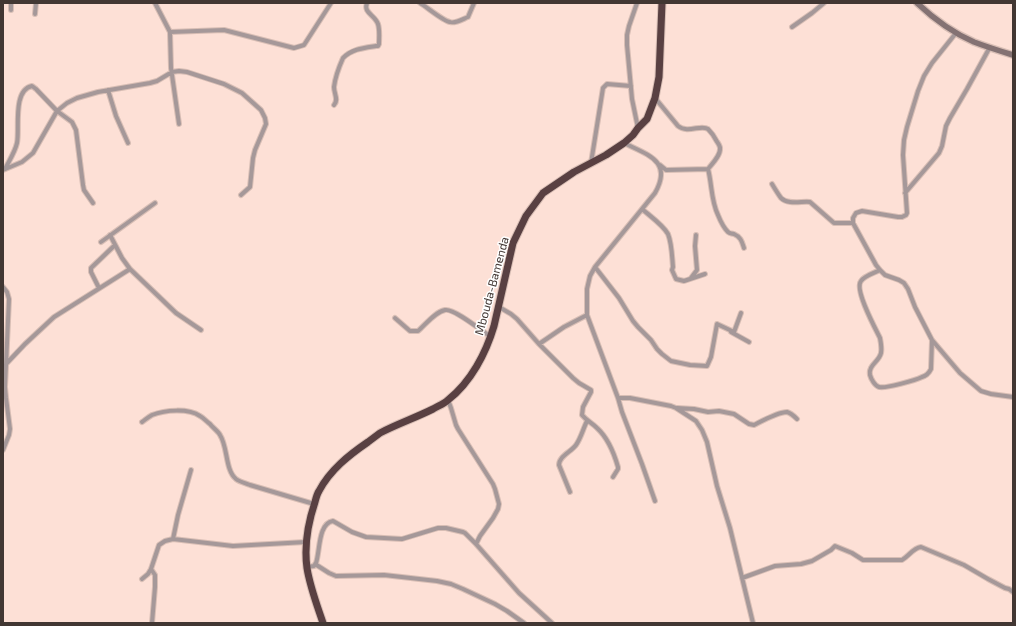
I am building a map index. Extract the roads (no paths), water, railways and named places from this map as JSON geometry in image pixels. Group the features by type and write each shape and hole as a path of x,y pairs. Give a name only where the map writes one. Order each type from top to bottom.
{"highway":[{"name":"Mbouda-Bamenda","path":"323,623 310,583 307,566 306,542 311,514 318,491 331,473 350,454 380,434 417,417 448,400 464,386 476,368 491,338 513,243 526,216 543,193 574,172 606,155 624,143 633,135 647,118 656,98 659,77 662,3"}],"street":[{"path":"10,3 10,10"},
{"path":"36,3 36,14"},
{"path":"155,3 170,32 171,68 179,124"},
{"path":"170,32 224,30 294,48 304,45 331,3"},
{"path":"334,106 337,102 335,95 335,82 343,58 355,50 378,46 379,44 379,26 378,23 366,11 365,8 367,3"},
{"path":"420,3 442,18 450,22 457,22 468,17 474,3"},
{"path":"637,3 627,35 632,98 638,128"},
{"path":"792,27 824,3"},
{"path":"917,3 930,15 956,33 974,42 1013,56"},
{"path":"956,33 932,63 924,76 907,127 903,155 906,215 898,217 862,211 856,213 853,218 853,223 880,270 885,275 904,283 932,340 960,373 981,391 1013,397"},
{"path":"905,193 939,153 946,126 990,47"},
{"path":"4,170 22,162 33,153 57,111 67,103 77,98 108,90 157,81 172,72 179,70 224,84 242,93 261,110 265,118 266,124 253,158 251,186 241,196"},
{"path":"591,163 603,88 607,84 631,86"},
{"path":"4,170 16,148 17,111 20,101 24,91 32,86 57,111 72,122 76,130 84,190 93,203"},
{"path":"108,90 116,116 128,143"},
{"path":"656,98 678,126 686,130 704,128 709,130 720,146 721,150 708,169 713,201 718,216 728,232 738,236 744,248"},
{"path":"624,143 653,158 666,170 708,169"},
{"path":"655,501 587,315 587,289 590,276 595,267 656,193 660,186 662,177 660,165"},
{"path":"772,184 781,198 788,202 810,202 834,223 853,223"},
{"path":"100,242 154,203"},
{"path":"642,209 668,234 670,240 672,270 676,279 684,281 705,274"},
{"path":"110,235 122,258 130,269 176,313 201,330"},
{"path":"691,279 697,270 695,246 696,235"},
{"path":"99,288 92,272 92,268 115,245"},
{"path":"595,267 619,298 636,324 657,349 671,362 708,366 711,357 716,324"},
{"path":"7,364 25,344 54,317 130,269"},
{"path":"880,270 862,279 858,286 860,296 880,338 882,349 881,355 871,366 870,370 870,375 875,386 882,388 922,377 927,374 931,369 932,340"},
{"path":"3,287 8,292 9,298 7,364 4,399 10,429 3,450"},
{"path":"499,307 517,319 539,344 573,378 591,390 583,408 582,415 587,421 597,428 613,451 618,467 613,477"},
{"path":"395,318 410,331 418,331 437,314 445,310 450,310 457,313 491,338"},
{"path":"716,324 734,332 741,313"},
{"path":"539,344 564,327 587,315"},
{"path":"716,324 749,342"},
{"path":"618,398 630,398 668,404 696,421 702,430 707,442 717,486 730,528 753,623"},
{"path":"448,400 452,408 456,425 493,484 499,504 497,512 476,544"},
{"path":"676,408 694,409 708,412 719,411 734,414 748,424 754,425 772,416 786,412 798,419"},
{"path":"142,422 151,416 173,410 200,415 221,436 231,473 235,478 250,485 314,504"},
{"path":"570,492 559,462 560,459 575,446 587,421"},
{"path":"173,539 178,515 191,470"},
{"path":"307,566 314,566 318,558 321,535 330,521 333,521 366,537 391,539 402,539 438,528 446,528 465,533 519,593 552,623"},
{"path":"142,579 151,569 159,545 165,541 173,539 233,546 306,542"},
{"path":"742,578 775,566 802,564 812,561 835,546 852,553 863,560 902,560 907,558 917,547 921,547 964,566 1013,591"},
{"path":"315,564 329,574 336,576 384,575 451,584 463,588 495,604 524,623"},
{"path":"151,569 155,576 152,623"}]}
